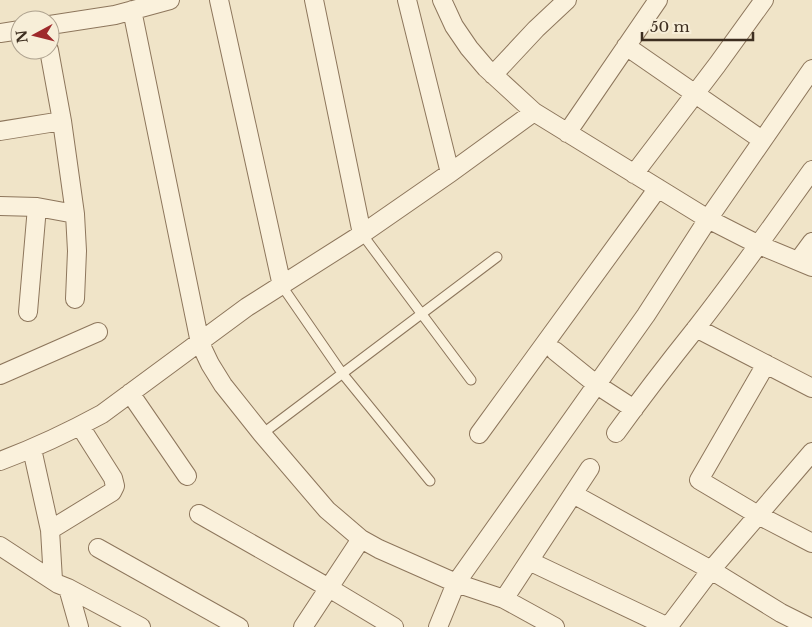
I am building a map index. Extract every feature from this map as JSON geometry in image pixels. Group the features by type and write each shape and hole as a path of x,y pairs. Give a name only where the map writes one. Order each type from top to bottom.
{"street":[{"path":"60,23 115,15 170,0"},
{"path":"219,0 282,286"},
{"path":"314,0 362,234"},
{"path":"407,0 450,173"},
{"path":"442,0 454,26 468,48 534,112 708,219 758,245 805,264 812,242"},
{"path":"494,75 536,29 567,0"},
{"path":"567,133 658,0"},
{"path":"634,174 764,0"},
{"path":"132,10 200,343 223,385 327,510 361,538 379,549 456,583 504,599 555,627"},
{"path":"626,46 694,95 762,140"},
{"path":"51,60 62,121 75,214 77,251 75,299"},
{"path":"438,627 456,583 597,385 708,219 812,69"},
{"path":"0,461 32,449 102,414 247,307 362,234 534,112"},
{"path":"0,131 62,121"},
{"path":"616,433 758,245 812,170"},
{"path":"479,434 658,188"},
{"path":"0,206 37,207 75,214"},
{"path":"28,312 37,207"},
{"path":"696,328 812,388"},
{"path":"0,375 98,332"},
{"path":"555,352 597,385 634,409"},
{"path":"766,364 699,480 758,515 812,543"},
{"path":"130,393 187,476"},
{"path":"50,530 112,492 115,486 113,478 80,426"},
{"path":"32,449 60,584 79,627"},
{"path":"529,561 668,627 710,570 812,452"},
{"path":"504,599 590,468"},
{"path":"573,494 710,570 777,620 809,627"},
{"path":"199,514 394,627"},
{"path":"303,627 361,538"},
{"path":"0,546 60,584 141,627"},
{"path":"98,548 239,627"}],"lane":[{"path":"362,234 471,380"},
{"path":"262,434 497,257"},
{"path":"282,286 342,373 430,480"}]}
